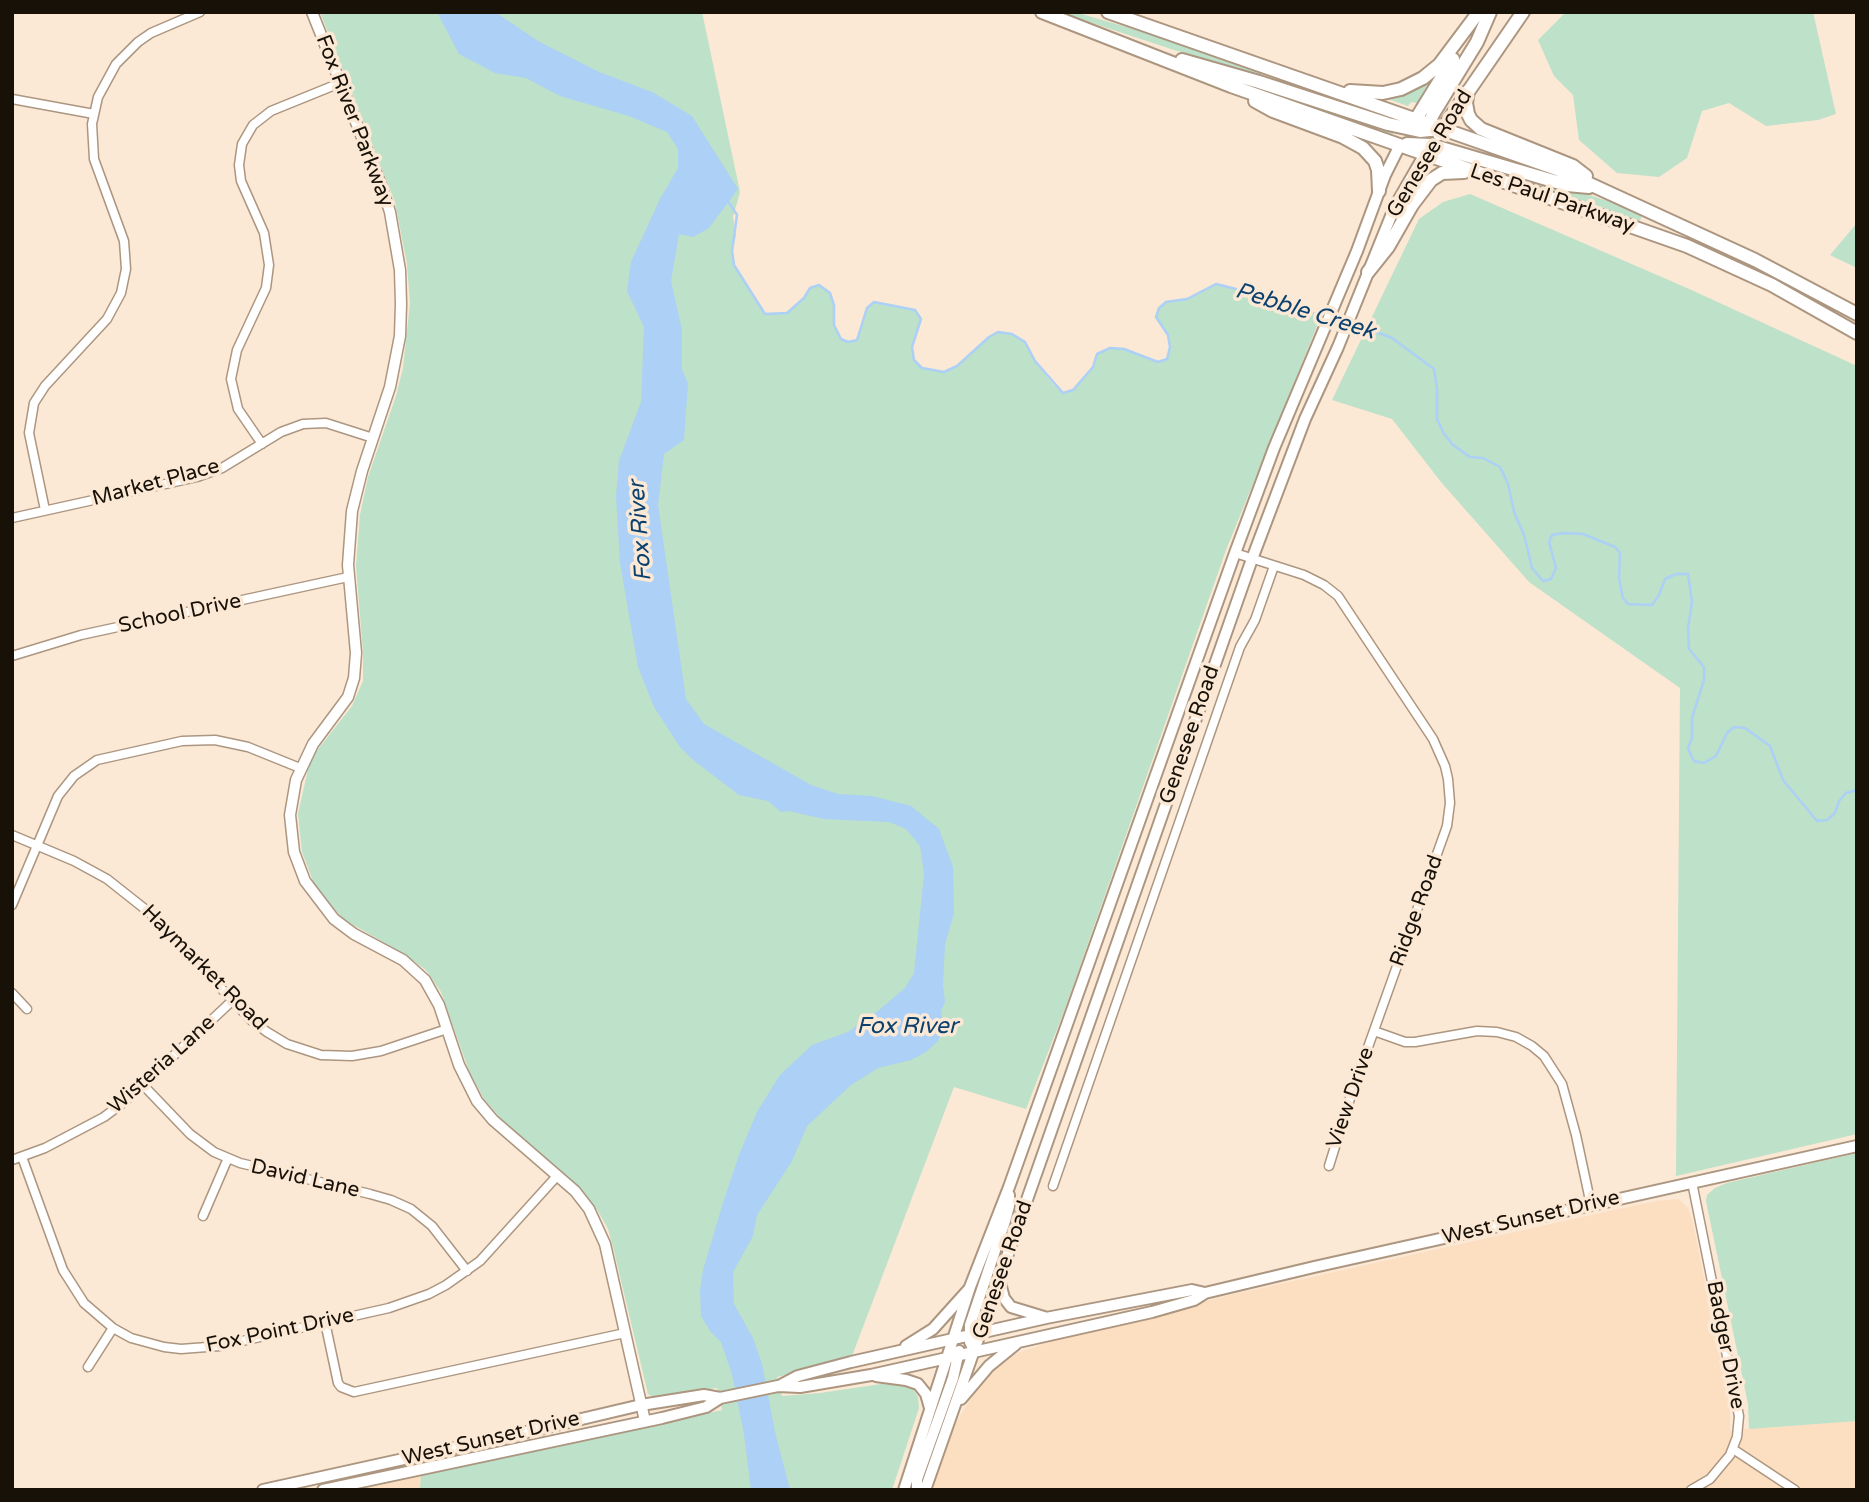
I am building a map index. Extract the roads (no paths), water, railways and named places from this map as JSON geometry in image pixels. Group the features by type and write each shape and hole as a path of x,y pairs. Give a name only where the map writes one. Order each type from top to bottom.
{"main road":[{"name":"Les Paul Parkway","path":"1042,12 1231,86 1400,145 1442,128 1557,169 1776,271 1857,314"},
{"name":"Les Paul Parkway","path":"1108,12 1309,82 1423,135 1479,173 1687,246 1772,285 1857,333"},
{"path":"1309,82 1374,93 1392,91 1412,84 1430,74 1439,65 1480,12"},
{"name":"Genesee Road","path":"925,1490 1252,559 1305,419 1338,347 1395,206 1423,135 1441,75 1489,12"},
{"name":"Genesee Road","path":"904,1490 930,1408 954,1357 954,1338 970,1287 1009,1187 1235,553 1274,448 1357,251 1379,191 1400,145 1442,128 1523,12"},
{"path":"1107,38 1423,135 1567,185 1603,189"},
{"path":"1231,86 1273,111 1343,137 1363,148 1375,161 1379,191"},
{"path":"1468,92 1468,114 1481,129 1573,166 1603,189"},
{"path":"1368,272 1388,247 1412,205 1431,180 1448,172 1479,173"},
{"name":"West Sunset Drive","path":"323,1490 706,1407 720,1398 778,1386 800,1387 871,1375 1017,1343 1152,1312 1194,1300 1205,1293 1857,1146"},
{"path":"975,1352 969,1335 972,1314 1009,1206 1009,1187"},
{"path":"1000,1282 1004,1298 1011,1307 1046,1318"},
{"path":"897,1351 933,1329 970,1287"},
{"name":"West Sunset Drive","path":"778,1386 798,1376 954,1338 1192,1290 1205,1293"},
{"path":"957,1404 989,1366 1017,1343"},
{"path":"917,1490 917,1479 954,1357"},
{"path":"871,1375 918,1384 926,1394 930,1408"},
{"name":"West Sunset Drive","path":"263,1490 641,1405 704,1395 720,1398"}],"street":[{"path":"45,510 29,433 34,403 45,386 107,319 121,293 126,269 124,241 94,159 94,114 104,83 126,52 151,33 200,12"},
{"name":"Fox River Parkway","path":"312,12 381,185 392,222 400,270 401,304 396,363 352,512 348,578 356,653 354,678 342,707 313,744 300,768 292,798 290,822 295,852 305,881 321,905 343,926 416,970 432,990 459,1065 477,1101 493,1120 575,1191 589,1209 601,1232 645,1421"},
{"path":"262,444 238,408 231,379 237,350 266,288 269,265 264,233 242,181 239,165 242,144 253,125 271,111 340,83"},
{"path":"12,99 94,114"},
{"name":"Market Place","path":"12,518 197,477 222,468 294,427 313,423 340,426 373,438"},
{"name":"Ridge Road","path":"1235,553 1304,575 1325,585 1338,596 1433,739 1446,766 1450,803 1447,826 1374,1031"},
{"name":"Genesee Road","path":"1053,1186 1240,648 1255,620 1274,566"},
{"name":"School Drive","path":"12,656 82,635 348,578"},
{"path":"12,905 36,845 65,786 88,765 104,758 182,741 215,740 248,747 300,768"},
{"name":"Haymarket Road","path":"12,835 90,869 136,900 251,1020 274,1037 321,1055 352,1056 367,1054 447,1029"},
{"path":"12,993 27,1009"},
{"name":"Wisteria Lane","path":"12,1160 45,1148 104,1117 233,1000"},
{"path":"1374,1031 1405,1042 1415,1042 1477,1031 1497,1031 1532,1046 1544,1056 1562,1084 1591,1205"},
{"name":"View Drive","path":"1329,1166 1374,1031"},
{"name":"David Lane","path":"143,1084 190,1134 214,1152 240,1163 370,1194 402,1205 432,1226 467,1270"},
{"name":"Fox Point Drive","path":"22,1157 58,1259 70,1283 85,1303 113,1328 131,1338 164,1348 199,1349 411,1301 446,1285 495,1247 557,1175"},
{"path":"203,1216 228,1158"},
{"name":"Badger Drive","path":"1691,1490 1710,1479 1725,1463 1733,1449 1739,1427 1737,1403 1692,1182"},
{"path":"325,1322 338,1383 346,1391 354,1392 625,1333"},
{"path":"88,1367 113,1328"},
{"path":"1733,1449 1795,1490"}],"water":[{"name":"Fox River","path":"437,12 495,12 538,41 599,72 652,92 692,116 738,189 709,228 693,237 679,234 671,281 682,330 682,369 688,384 684,440 664,454 658,505 686,699 704,724 811,785 838,794 872,796 911,806 939,829 953,867 954,913 945,944 945,1002 941,1011 943,1027 938,1041 911,1060 878,1068 851,1085 807,1126 792,1161 757,1215 753,1236 733,1272 734,1304 753,1338 762,1364 790,1490 751,1490 744,1434 732,1374 721,1342 701,1316 703,1270 739,1155 757,1112 780,1075 812,1045 848,1032 878,1011 905,988 914,973 924,874 920,846 906,829 889,822 824,819 789,811 781,812 768,801 739,795 680,747 654,707 638,667 620,563 616,497 619,461 641,402 644,327 627,291 631,262 660,199 678,168 678,149 667,132 629,116 560,96 526,78 495,73 459,54"}],"waterway":[{"name":"Pebble Creek","path":"728,201 737,215 732,251 734,265 765,314 787,313 804,298 810,288 819,285 830,293 834,305 834,325 841,339 848,342 857,340 867,308 874,302 915,310 921,319 912,347 914,360 922,368 944,372 957,366 989,337 998,332 1012,334 1025,342 1035,361 1063,393 1073,390 1093,367 1097,354 1110,348 1124,349 1158,362 1167,359 1170,347 1168,335 1156,317 1159,308 1166,302 1187,299 1216,284 1236,289 1260,303 1293,305 1325,318"},
{"name":"Pebble Creek","path":"1352,326 1392,338 1434,369 1437,419 1444,434 1453,445 1470,457 1483,458 1500,467 1508,484 1532,568 1543,581 1551,579 1556,568 1549,542 1552,535 1563,533 1583,534 1615,547 1620,553 1619,579 1623,598 1628,604 1652,605 1665,579 1676,574 1688,574 1692,602 1688,628 1689,649 1704,667 1704,680 1692,718 1692,738 1688,749 1694,761 1704,763 1716,756 1727,733 1734,727 1745,728 1770,746 1783,780 1817,821 1827,820 1835,813 1839,801 1846,793 1857,790"}]}
